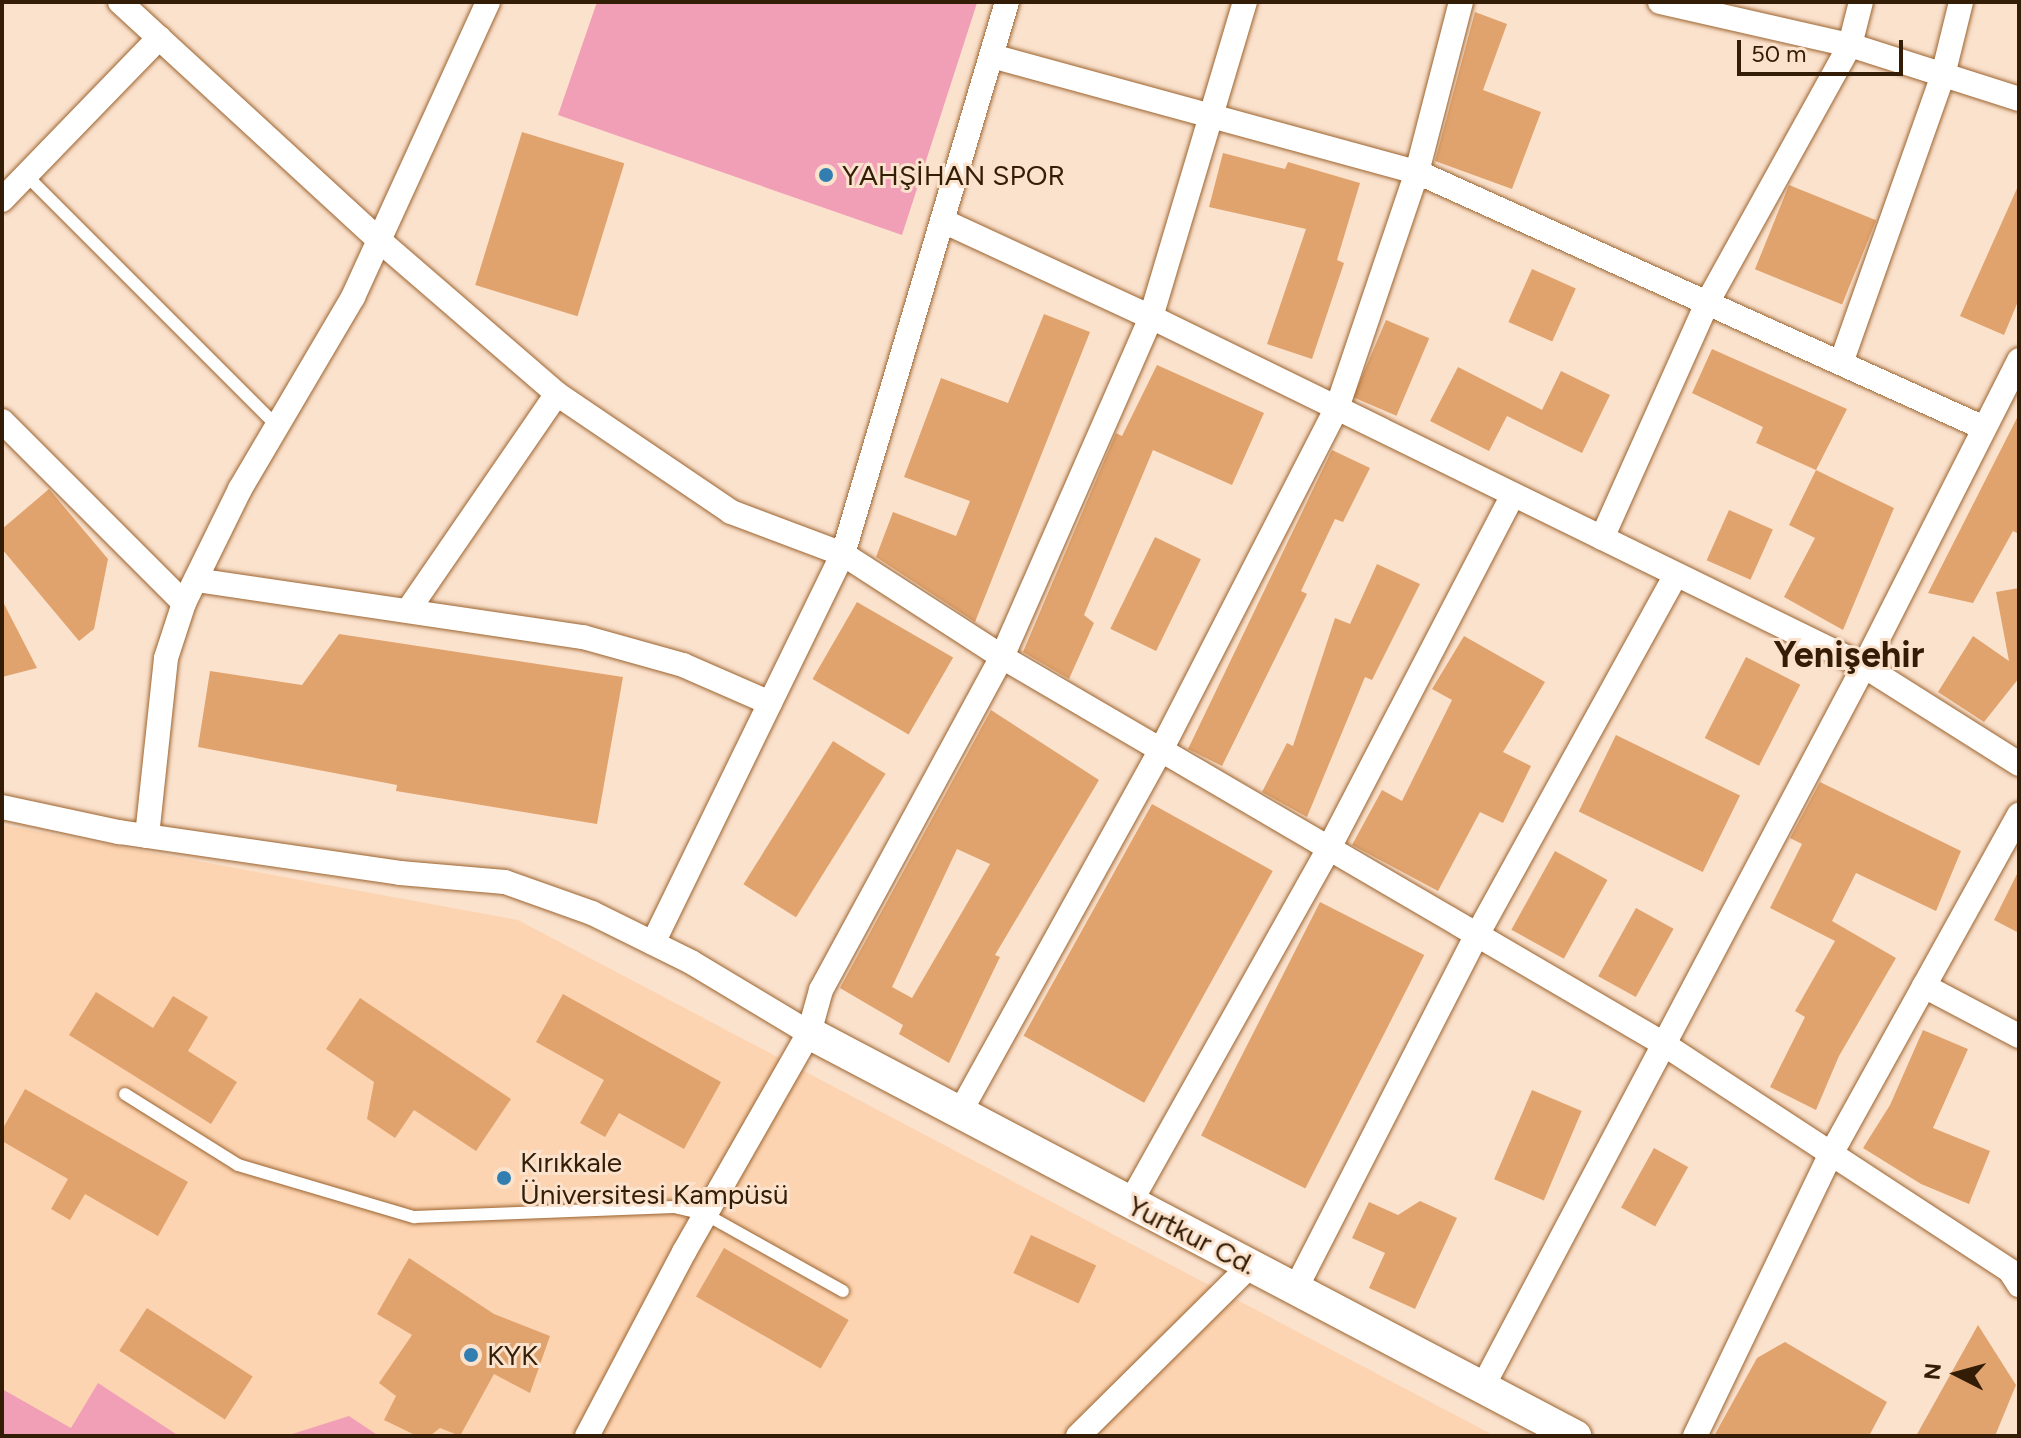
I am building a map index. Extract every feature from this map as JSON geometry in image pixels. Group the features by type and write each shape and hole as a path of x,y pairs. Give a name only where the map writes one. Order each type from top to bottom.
{"street":[{"path":"120,2 380,241 557,394 731,512 843,554 1002,657 1662,1043 2016,1275"},
{"path":"147,836 166,658 184,603 277,426 380,241 488,2"},
{"path":"653,943 843,554 945,222 1007,2"},
{"path":"587,1436 705,1214 809,1033 821,990 1002,657 1151,317 1245,2"},
{"path":"959,1114 1161,750 1337,408 1417,172 1461,2"},
{"path":"1660,2 1850,45 2019,99"},
{"path":"1602,538 1707,303 1850,45 1861,2"},
{"path":"1841,363 1943,75 1961,2"},
{"path":"2,200 159,38"},
{"path":"992,56 1417,172 1984,428"},
{"path":"945,222 1151,317 1864,666 2019,764"},
{"path":"1481,1390 1864,666 2019,360"},
{"path":"409,609 557,394"},
{"path":"2,421 184,603"},
{"path":"1130,1203 1329,848 1513,495"},
{"path":"1296,1288 1477,935 1676,575"},
{"path":"196,580 583,637 683,665 770,703"},
{"path":"2,807 147,836 400,873 505,882 592,913 653,943 809,1033"},
{"path":"1695,1436 1831,1154 2019,815"},
{"path":"1924,986 2019,1036"},
{"name":"Yurtkur Cd.","path":"809,1033 1296,1288 1481,1390 1575,1436"},
{"path":"1078,1436 1250,1266"}],"lane":[{"path":"26,175 277,426"},
{"path":"125,1094 238,1165 414,1217 674,1207 705,1214 843,1291"}],"shaded area":[{"name":"YAHŞİHAN SPOR","path":"597,2 977,3 902,235 558,115"},
{"name":"Kırıkkale Üniversitesi Kampüsü","path":"2,825 518,920 1495,1436 2,1436"},
{"path":"98,1383 179,1436 2,1436 2,1389 71,1428"},
{"path":"349,1416 379,1436 286,1436"}],"building":[{"path":"1475,12 1507,24 1483,90 1541,112 1512,189 1435,161"},
{"path":"522,132 624,163 578,316 475,285"},
{"path":"1223,153 1285,169 1288,162 1360,183 1337,260 1344,263 1312,359 1267,344 1306,229 1209,207"},
{"path":"2019,184 2019,299 2004,335 1960,316"},
{"path":"1789,185 1876,220 1842,305 1755,269"},
{"path":"1532,269 1576,289 1552,342 1508,322"},
{"path":"1044,314 1090,332 975,622 876,557 893,512 956,536 970,501 904,477 941,378 1008,403"},
{"path":"1386,320 1429,338 1396,416 1353,397"},
{"path":"1712,349 1847,409 1816,470 1756,443 1763,427 1692,393"},
{"path":"1157,365 1264,413 1232,485 1153,450 1084,615 1094,623 1069,679 1023,652 1116,433 1122,436"},
{"path":"1458,367 1542,410 1561,371 1610,395 1582,453 1507,416 1489,451 1430,421"},
{"path":"2019,414 2019,534 2013,531 1973,603 1928,593"},
{"path":"1332,450 1370,468 1343,522 1335,519 1301,591 1307,594 1222,766 1188,749"},
{"path":"1816,470 1894,508 1843,630 1784,597 1815,538 1789,525"},
{"path":"49,489 108,559 94,629 79,641 2,549 2,529"},
{"path":"1729,510 1773,530 1750,580 1707,560"},
{"path":"1155,537 1201,559 1156,651 1110,629"},
{"path":"1377,564 1420,584 1372,680 1365,677 1307,817 1262,792 1287,743 1293,746 1335,618 1350,624"},
{"path":"2019,588 2019,678 1984,722 1938,692 1973,636 2009,661 1996,592"},
{"path":"2,600 37,668 2,677"},
{"path":"857,602 953,658 909,735 812,679"},
{"path":"339,634 623,677 597,824 396,791 397,785 198,747 210,671 302,685"},
{"path":"1464,636 1545,682 1503,752 1531,766 1503,823 1480,812 1438,891 1352,845 1382,790 1402,801 1452,700 1432,689"},
{"path":"1746,657 1800,685 1759,766 1705,738"},
{"path":"991,710 1099,780 995,955 1000,957 949,1063 899,1034 903,1025 840,988","holes":["957,849 990,864 912,998 892,987"]},
{"path":"1616,735 1740,795 1703,872 1579,811"},
{"path":"833,741 886,774 796,917 743,884"},
{"path":"1820,782 1961,851 1936,911 1856,873 1832,921 1896,958 1839,1056 1816,1110 1770,1087 1805,1017 1795,1011 1835,941 1770,908 1802,844 1790,838"},
{"path":"1152,804 1273,871 1144,1103 1024,1036"},
{"path":"1555,851 1607,880 1564,959 1511,930"},
{"path":"2019,870 2019,933 1994,920"},
{"path":"1320,902 1424,955 1305,1189 1201,1135"},
{"path":"1636,908 1674,929 1636,997 1598,976"},
{"path":"96,992 153,1028 173,996 208,1017 188,1051 237,1082 211,1124 69,1035"},
{"path":"563,994 721,1082 684,1149 619,1113 605,1137 580,1123 604,1080 536,1042"},
{"path":"360,998 511,1099 476,1151 414,1110 395,1138 367,1119 374,1082 326,1049"},
{"path":"1923,1030 1968,1049 1933,1128 1990,1151 1969,1204 1921,1184 1863,1148 1890,1105"},
{"path":"25,1089 188,1182 158,1236 85,1194 70,1220 51,1209 68,1179 2,1141 2,1130"},
{"path":"1532,1090 1582,1111 1544,1200 1494,1179"},
{"path":"1654,1148 1688,1167 1655,1226 1621,1207"},
{"path":"1420,1201 1457,1218 1415,1309 1369,1288 1385,1253 1352,1238 1369,1202 1398,1215"},
{"path":"1031,1235 1096,1265 1079,1303 1013,1273"},
{"path":"724,1248 849,1320 821,1368 696,1296"},
{"name":"KYK","path":"409,1258 494,1314 550,1336 530,1393 494,1374 460,1436 440,1428 430,1436 417,1436 384,1420 396,1396 379,1383 412,1335 377,1314"},
{"path":"147,1308 253,1377 225,1419 119,1351"},
{"path":"1978,1325 2016,1385 1995,1436 1916,1436"},
{"path":"1785,1342 1887,1402 1869,1436 1714,1436 1757,1358"}],"place":[{"name":"YAHŞİHAN SPOR","path":"826,175"},
{"name":"Kırıkkale Üniversitesi Kampüsü","path":"504,1178"},
{"name":"KYK","path":"471,1355"}],"district":[{"name":"Yenişehir","path":"1849,655"}]}
